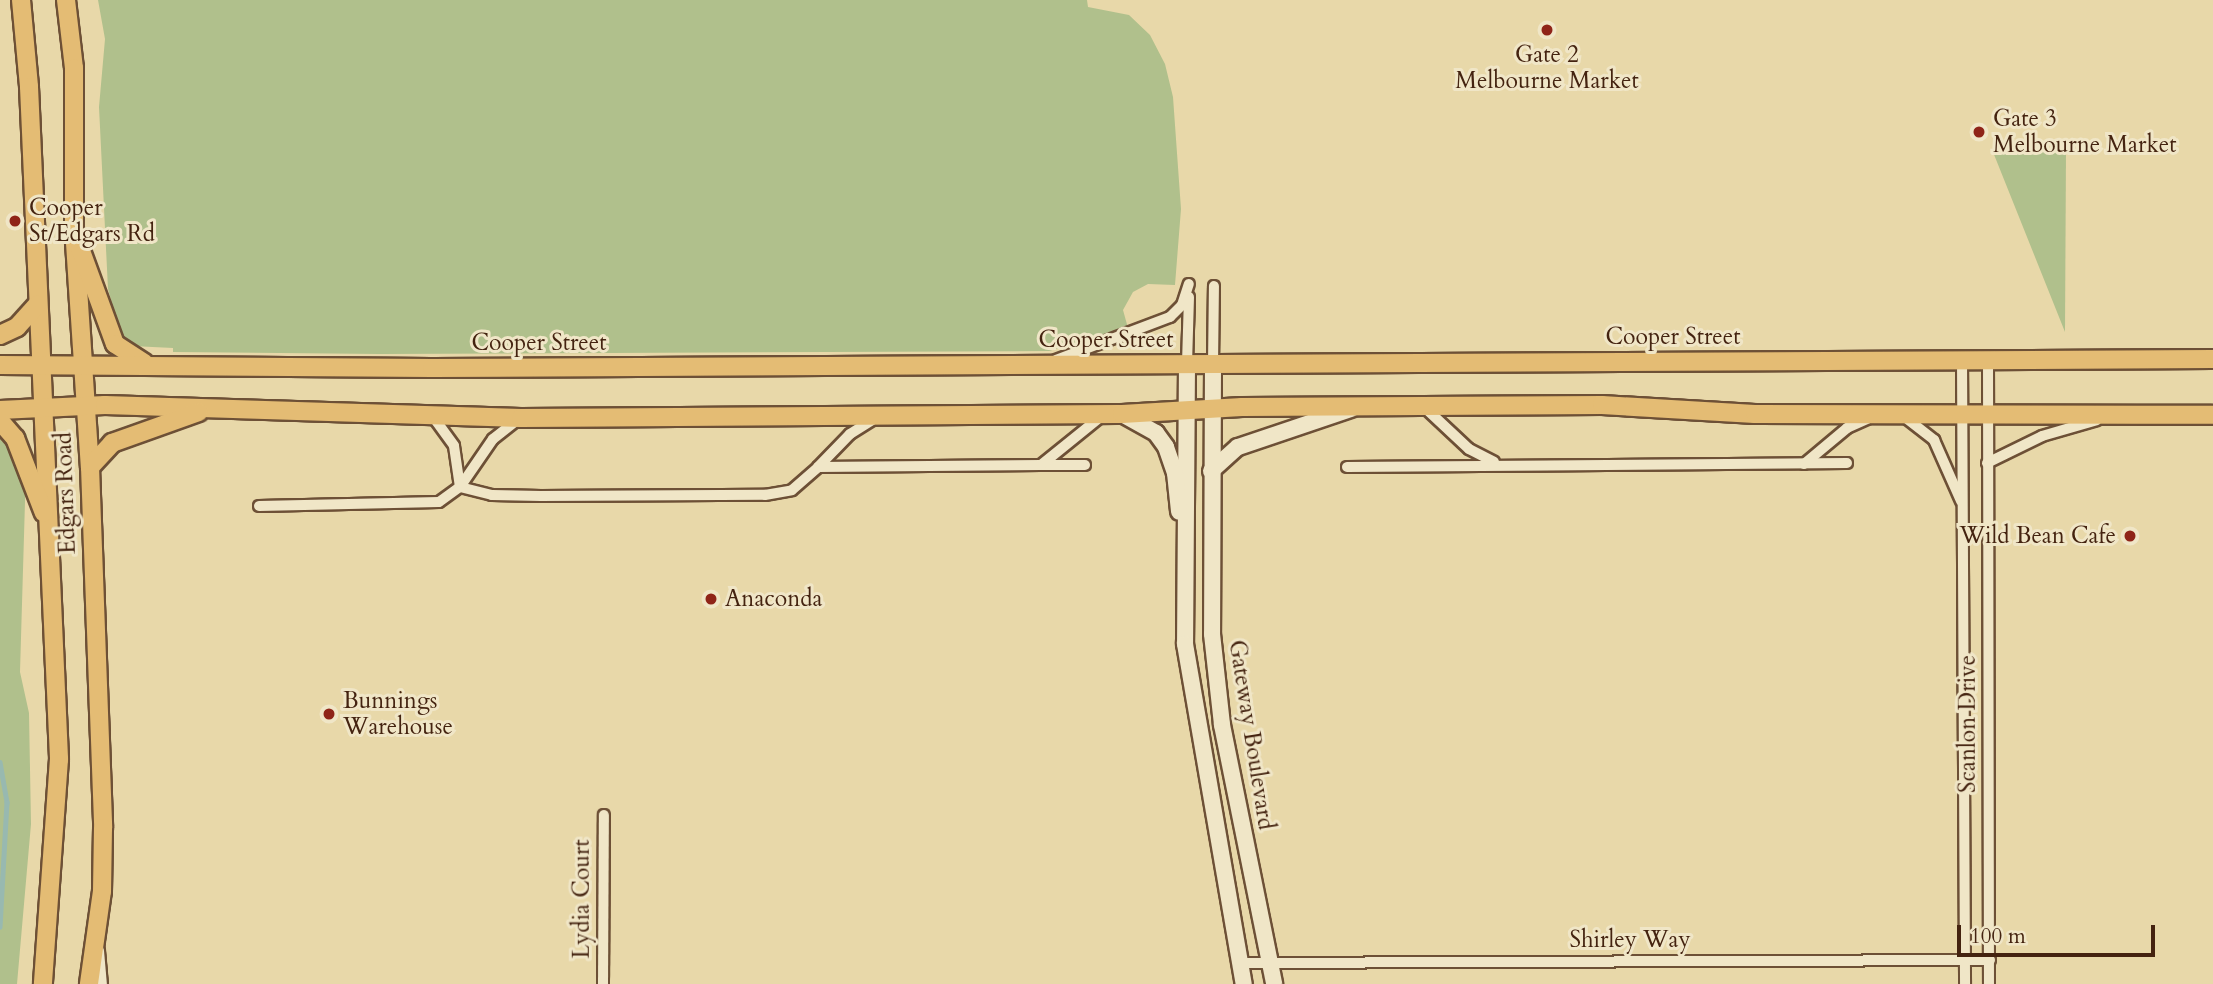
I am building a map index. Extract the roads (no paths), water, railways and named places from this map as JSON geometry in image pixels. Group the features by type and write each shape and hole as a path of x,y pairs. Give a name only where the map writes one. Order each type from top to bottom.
{"main road":[{"name":"Edgars Road","path":"20,0 59,759 43,984"},
{"name":"Edgars Road","path":"66,0 74,68 74,228 90,467 103,828 97,934 89,984"},
{"path":"74,228 115,344 146,364"},
{"path":"0,335 17,327 37,305"},
{"name":"Cooper Street","path":"0,365 432,368 2213,359"},
{"path":"0,410 42,411 87,407 209,408 435,418 521,418 1122,414 1187,412 1211,408 1602,404 1755,415 2213,415"},
{"path":"90,467 112,443 209,408"},
{"path":"0,421 15,439 48,522"}],"street":[{"path":"1035,365 1078,354 1170,317 1182,305 1189,284 1188,491 1183,542"},
{"path":"1213,364 1214,286"},
{"name":"Scanlon Drive","path":"1962,359 1965,984"},
{"name":"Scanlon Drive","path":"1988,359 1989,984"},
{"name":"Gateway Boulevard","path":"1213,364 1212,634 1222,725 1275,984"},
{"path":"1211,471 1238,447 1364,405"},
{"path":"1422,405 1469,449 1503,464"},
{"path":"460,487 492,495 765,495 792,490 850,434 881,414"},
{"path":"1041,465 1104,414"},
{"path":"1122,414 1156,433 1166,447 1175,473 1183,542 1185,644 1197,732 1244,984"},
{"path":"1804,464 1847,428 1878,415"},
{"name":"Scanlon Drive","path":"1901,415 1921,425 1934,440 1964,507"},
{"path":"1987,463 2042,436 2116,415"},
{"path":"435,418 454,446 460,487"},
{"path":"258,506 429,504 450,497 493,439 521,418"},
{"path":"1347,467 1847,464"},
{"path":"818,467 1085,465"},
{"path":"1197,732 1222,725"},
{"name":"Lydia Court","path":"603,984 604,815"},
{"path":"97,934 102,984"},
{"name":"Shirley Way","path":"1241,963 1990,960"}],"waterway":[{"path":"0,762 7,802 0,927"}],"place":[{"name":"Gate 2 Melbourne Market","path":"1547,30"},
{"name":"Gate 3 Melbourne Market","path":"1979,132"},
{"name":"Cooper St/Edgars Rd","path":"15,221"},
{"name":"Wild Bean Cafe","path":"2130,536"},
{"name":"Anaconda","path":"711,599"},
{"name":"Bunnings Warehouse","path":"329,714"}]}
